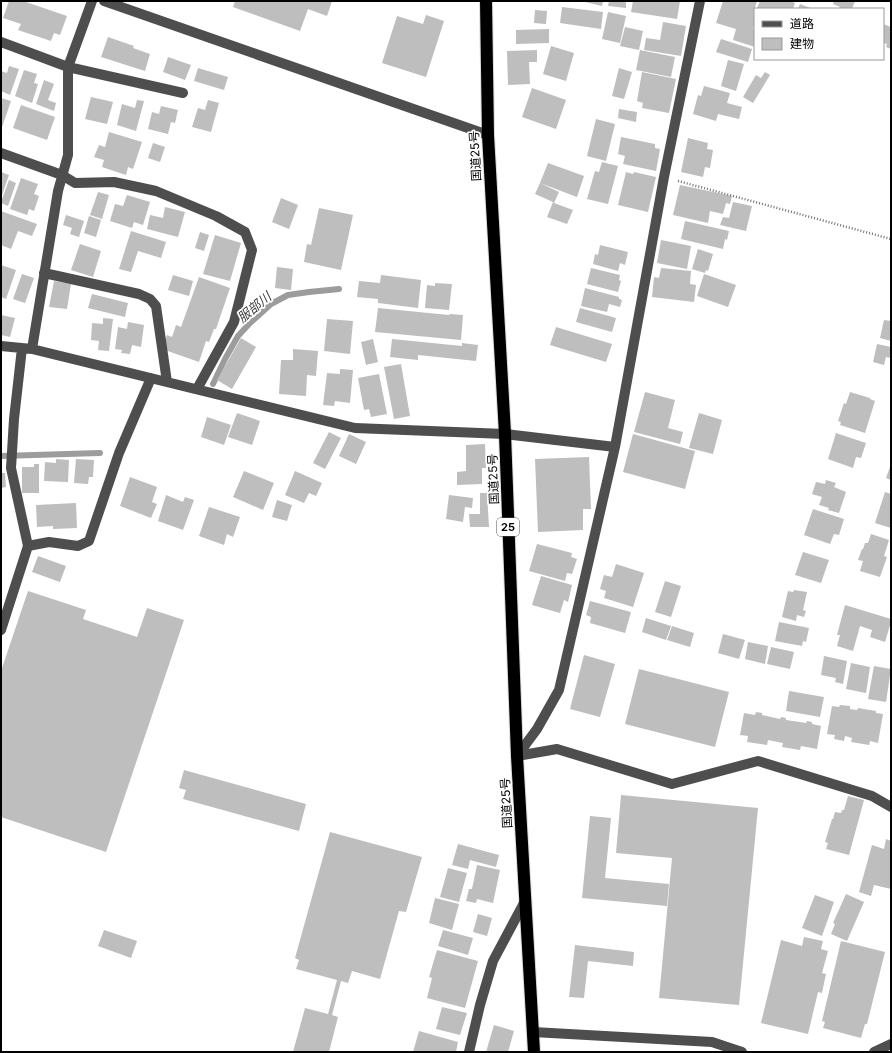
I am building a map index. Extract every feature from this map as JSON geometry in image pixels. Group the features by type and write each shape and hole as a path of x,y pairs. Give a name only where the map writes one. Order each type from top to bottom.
{"highway":[{"name":"国道25号","path":"486,1 488,135 505,434 517,756 534,1052"}],"street":[{"path":"1,630 28,546 11,468 14,420 27,349 44,273 58,190 68,155 68,67 92,1"},
{"path":"104,1 488,135"},
{"path":"517,756 537,729 559,690 615,447 664,177 700,1"},
{"path":"1,42 68,67 183,92"},
{"path":"1,153 62,175 75,183 114,182 156,191 216,216 245,232 252,250 234,322 197,389"},
{"path":"44,273 140,294 150,298 156,306 167,382"},
{"path":"1,346 27,349 355,428 505,434 615,447"},
{"path":"28,546 49,542 78,546 89,541 119,453 151,378"},
{"path":"517,756 556,749 672,784 758,762 872,796 891,807"},
{"path":"469,1052 480,1005 493,961 525,901"},
{"path":"533,1032 712,1042 742,1052"},
{"path":"874,1052 891,1044"}],"path":[{"path":"664,177 891,239"}],"building":[{"path":"9,1 23,1 67,16 60,35 54,33 51,41 18,30 21,24 3,18"},
{"path":"235,1 332,1 327,16 308,9 300,31 233,7"},
{"path":"581,1 603,1 602,6"},
{"path":"609,1 626,1 626,8 608,6"},
{"path":"633,1 680,1 677,19 631,12"},
{"path":"723,1 757,1 754,8 754,47 733,40 736,29 716,23"},
{"path":"760,1 790,1 795,3 793,8 757,8"},
{"path":"834,1 855,1 852,8 840,8 833,4"},
{"path":"800,4 810,8 798,8"},
{"path":"562,7 603,12 601,29 560,23"},
{"path":"535,10 547,11 546,24 534,23"},
{"path":"608,12 626,16 620,43 602,39"},
{"path":"426,15 444,21 426,77 382,63 397,16 423,24"},
{"path":"663,22 686,26 681,56 644,50 646,38 660,40"},
{"path":"884,24 891,27 891,49 886,47 887,44 884,43"},
{"path":"625,27 643,31 639,50 620,46"},
{"path":"549,29 549,43 516,44 516,30"},
{"path":"108,37 134,46 133,48 150,54 145,71 101,57"},
{"path":"721,39 752,49 748,62 716,52"},
{"path":"551,46 574,53 566,81 543,74"},
{"path":"537,50 537,62 529,62 530,84 508,85 507,51"},
{"path":"640,50 675,57 671,77 636,70"},
{"path":"168,57 191,65 185,80 163,72"},
{"path":"728,60 744,64 736,91 721,86"},
{"path":"9,66 19,69 10,95 1,91 1,71 7,73"},
{"path":"198,68 228,77 224,90 194,81"},
{"path":"619,68 632,72 624,99 612,96"},
{"path":"24,70 37,74 34,83 38,84 32,103 15,96"},
{"path":"642,72 676,79 669,113 642,108 643,103 637,101"},
{"path":"765,72 770,75 753,103 743,97 756,75 761,78"},
{"path":"44,80 54,84 48,100 56,103 54,111 36,104"},
{"path":"704,86 730,93 727,103 742,107 739,119 718,114 716,121 693,114 698,95 701,96"},
{"path":"532,88 566,100 556,129 522,117"},
{"path":"91,97 113,102 107,124 85,119"},
{"path":"1,98 11,101 1,130"},
{"path":"137,100 144,101 136,131 117,125 122,104 135,108"},
{"path":"208,100 219,103 211,132 192,127 198,108 205,110"},
{"path":"21,105 55,117 47,140 13,128"},
{"path":"161,106 178,110 175,123 171,122 168,134 148,129 152,112 159,114"},
{"path":"619,109 637,112 636,122 618,118"},
{"path":"596,119 615,124 606,161 587,156"},
{"path":"109,132 142,142 133,169 128,167 126,175 102,167 104,160 94,157 99,145 105,147"},
{"path":"621,137 655,144 655,148 660,149 656,171 623,164 625,156 618,154"},
{"path":"688,138 708,143 707,149 713,150 710,168 705,167 703,177 681,172"},
{"path":"153,143 165,147 160,162 148,158"},
{"path":"602,162 618,166 608,204 587,199 595,171 599,172"},
{"path":"548,163 584,176 577,197 540,183"},
{"path":"1,172 9,175 1,198"},
{"path":"626,172 633,174 634,172 656,177 648,212 618,205"},
{"path":"21,178 38,184 34,194 39,196 34,211 29,209 27,215 10,209"},
{"path":"9,180 16,183 8,206 1,202"},
{"path":"540,183 559,192 554,203 573,210 567,224 547,217 553,202 535,194"},
{"path":"680,185 732,196 730,204 726,203 723,214 710,211 708,223 673,215"},
{"path":"98,192 109,195 102,219 90,215"},
{"path":"127,195 150,202 143,225 134,222 132,228 110,221 115,204 123,206"},
{"path":"281,198 298,205 289,229 272,222"},
{"path":"733,202 752,206 746,231 720,225 723,217 729,218"},
{"path":"165,207 185,212 178,237 147,229 150,215 163,218"},
{"path":"319,208 353,215 341,270 304,262 307,244 311,245"},
{"path":"1,211 37,224 32,236 18,231 11,249 1,245"},
{"path":"66,215 84,221 79,237 70,234 72,228 63,225"},
{"path":"89,216 101,220 96,237 84,233"},
{"path":"685,221 729,231 727,240 725,239 723,249 681,239"},
{"path":"131,231 166,242 161,258 138,251 131,272 119,269"},
{"path":"200,232 209,235 204,251 195,248"},
{"path":"215,235 241,243 230,281 203,274"},
{"path":"661,240 691,246 687,269 657,263"},
{"path":"80,244 101,251 93,277 71,270"},
{"path":"600,245 628,252 625,265 620,263 618,271 593,264 595,254 598,255"},
{"path":"698,249 713,254 708,271 706,270 705,273 692,269"},
{"path":"1,265 16,270 6,299 1,297"},
{"path":"277,267 293,269 291,290 275,288"},
{"path":"591,268 620,275 619,280 621,281 618,292 587,284"},
{"path":"661,268 691,271 690,284 696,285 694,302 652,297 654,277 659,278"},
{"path":"22,274 34,278 25,303 13,299"},
{"path":"704,274 736,285 728,307 697,296"},
{"path":"173,275 193,281 189,296 168,290"},
{"path":"381,275 421,280 418,308 378,303 378,299 357,297 359,281 380,283"},
{"path":"199,277 230,288 216,329 214,329 209,342 206,341 199,362 162,349 167,335 172,337 176,325 181,327"},
{"path":"54,281 71,284 67,309 49,307"},
{"path":"435,283 452,284 449,310 425,308 427,285 435,286"},
{"path":"585,288 619,297 619,299 622,300 620,307 609,304 607,312 581,306"},
{"path":"92,294 128,303 125,317 88,308"},
{"path":"378,308 463,315 461,340 375,332"},
{"path":"580,308 616,318 612,332 576,322"},
{"path":"1,315 15,318 10,337 1,335"},
{"path":"103,318 113,319 109,351 98,350 99,341 91,340 92,323 103,324"},
{"path":"327,319 353,321 350,354 324,351"},
{"path":"884,320 891,321 891,341 880,338"},
{"path":"128,322 144,325 141,347 132,345 130,354 121,353 122,350 115,349 118,327 127,329"},
{"path":"556,327 612,344 606,362 550,345"},
{"path":"241,338 256,347 232,389 217,380"},
{"path":"373,339 378,362 366,365 361,342"},
{"path":"392,339 462,346 462,343 478,345 476,361 418,355 418,360 390,357"},
{"path":"877,344 891,347 891,358 886,357 884,365 873,362"},
{"path":"293,349 318,351 316,376 307,375 306,396 279,394 281,360 293,360"},
{"path":"401,364 410,416 394,419 384,367"},
{"path":"340,369 353,370 350,403 335,401 334,406 323,405 327,373 340,374"},
{"path":"379,374 387,414 371,417 369,409 364,410 358,378"},
{"path":"645,392 675,400 668,428 683,432 680,444 634,432"},
{"path":"850,392 875,401 865,433 840,425 841,422 838,421 844,403 846,404"},
{"path":"237,413 260,421 252,445 228,437"},
{"path":"699,413 722,420 713,454 689,448"},
{"path":"207,417 231,425 224,445 201,437"},
{"path":"329,432 341,438 325,469 313,463"},
{"path":"836,433 866,443 861,458 856,457 853,468 828,459"},
{"path":"349,434 366,442 356,464 339,456"},
{"path":"633,434 695,451 685,489 623,472"},
{"path":"485,444 486,468 482,468 482,484 457,485 457,472 466,471 466,445"},
{"path":"589,457 591,509 583,509 583,530 538,532 535,459"},
{"path":"56,459 69,460 68,482 44,481 45,462 56,463"},
{"path":"76,459 94,460 93,477 89,477 88,484 74,483"},
{"path":"34,464 39,464 39,493 22,493 22,467 34,467"},
{"path":"891,464 891,480 886,478"},
{"path":"244,471 274,483 263,510 233,497"},
{"path":"295,471 322,483 316,496 309,493 304,503 285,495"},
{"path":"1,473 5,473 6,487 1,488"},
{"path":"130,477 157,487 152,502 157,504 151,518 120,506"},
{"path":"826,480 836,483 834,487 846,492 839,513 828,510 829,508 819,505 822,497 812,494 816,482 825,484"},
{"path":"885,492 891,494 891,528 875,523"},
{"path":"480,493 487,493 489,527 470,527 469,514 480,514"},
{"path":"166,495 183,502 185,497 194,500 183,530 158,521"},
{"path":"449,495 473,498 472,508 465,507 463,522 446,519"},
{"path":"277,500 292,505 287,521 272,517"},
{"path":"76,503 77,528 53,529 53,526 37,527 36,505"},
{"path":"209,507 240,517 233,537 227,534 224,545 199,536"},
{"path":"813,509 844,519 839,535 834,534 830,544 804,535"},
{"path":"871,534 889,540 884,556 887,557 880,577 860,571 863,561 858,560 865,543 868,543"},
{"path":"537,544 572,553 571,557 577,559 572,574 567,573 565,581 529,571"},
{"path":"803,552 829,560 821,583 795,575"},
{"path":"38,556 66,566 60,582 32,572"},
{"path":"616,564 644,573 633,607 604,598 606,591 600,589 604,575 612,577"},
{"path":"541,576 572,585 568,602 564,600 560,613 532,605"},
{"path":"665,581 681,586 671,617 655,612"},
{"path":"794,590 807,592 803,610 806,611 804,617 797,615 796,621 782,617 788,591 793,592"},
{"path":"28,591 86,610 83,619 137,637 147,608 184,620 106,852 1,817 1,671"},
{"path":"590,601 631,612 625,633 590,623 591,617 586,615"},
{"path":"845,605 891,619 885,642 870,637 872,630 860,626 853,651 837,646 840,635 837,635"},
{"path":"646,618 671,626 666,640 642,632"},
{"path":"779,622 809,628 806,642 803,641 802,646 775,641"},
{"path":"672,626 694,633 690,647 667,640"},
{"path":"723,634 745,640 739,659 718,653"},
{"path":"748,642 768,646 765,664 745,659"},
{"path":"771,647 794,652 790,669 767,664"},
{"path":"584,655 615,664 600,717 570,709"},
{"path":"824,656 847,661 843,684 835,682 836,678 821,675"},
{"path":"851,663 870,667 866,693 846,689"},
{"path":"874,666 891,669 886,702 868,699"},
{"path":"639,669 729,692 715,747 625,724"},
{"path":"789,691 824,697 820,717 786,711"},
{"path":"840,705 850,706 850,709 857,710 858,708 876,711 876,713 883,714 878,743 870,741 869,745 851,742 852,738 845,736 844,741 834,739 835,735 827,734 832,706 839,707"},
{"path":"756,712 780,719 781,717 786,718 786,720 806,723 807,721 812,722 812,724 821,726 817,749 801,746 800,750 782,747 783,743 768,740 767,745 747,742 748,736 740,735 744,713 755,715"},
{"path":"184,770 306,804 299,831 183,799 186,790 179,788"},
{"path":"621,795 758,808 739,1005 659,998 672,858 616,853"},
{"path":"848,796 864,800 849,855 826,849 828,843 825,842 835,812 841,813 842,810 844,810"},
{"path":"590,816 611,818 605,878 669,884 667,906 582,898"},
{"path":"330,832 422,857 406,912 399,911 380,979 352,971 348,983 341,981 332,1015 338,1017 329,1052 293,1052 305,1008 328,1014 337,980 296,969 299,960 295,958"},
{"path":"886,839 891,841 891,889 874,885 871,896 859,892 872,845 884,849"},
{"path":"458,844 499,855 496,867 470,860 468,869 452,865"},
{"path":"477,865 500,870 493,903 477,899 476,903 466,901 469,889 472,889"},
{"path":"448,868 467,873 459,902 440,897"},
{"path":"846,894 864,902 847,941 831,934 835,924 833,923"},
{"path":"815,895 834,902 822,936 802,928"},
{"path":"435,898 459,904 452,930 429,923"},
{"path":"478,914 492,918 487,936 473,932"},
{"path":"104,930 137,941 131,958 98,946"},
{"path":"443,930 473,938 468,955 438,946"},
{"path":"804,937 823,941 821,949 828,951 822,973 826,974 822,993 818,992 808,1034 761,1023 781,940 802,946"},
{"path":"841,941 885,952 867,1024 865,1024 861,1038 823,1028 825,1022 822,1021"},
{"path":"575,945 634,952 633,966 588,961 584,998 569,997"},
{"path":"437,950 478,961 465,1008 427,998 432,978 429,977"},
{"path":"442,1007 467,1013 460,1035 436,1029"},
{"path":"494,1025 514,1031 508,1052 486,1052"},
{"path":"419,1031 458,1042 456,1052 413,1052"}],"waterway":[{"name":"服部川","path":"213,384 238,336 271,304 288,295 339,289"},
{"name":"服部川","path":"1,456 100,453"}]}
